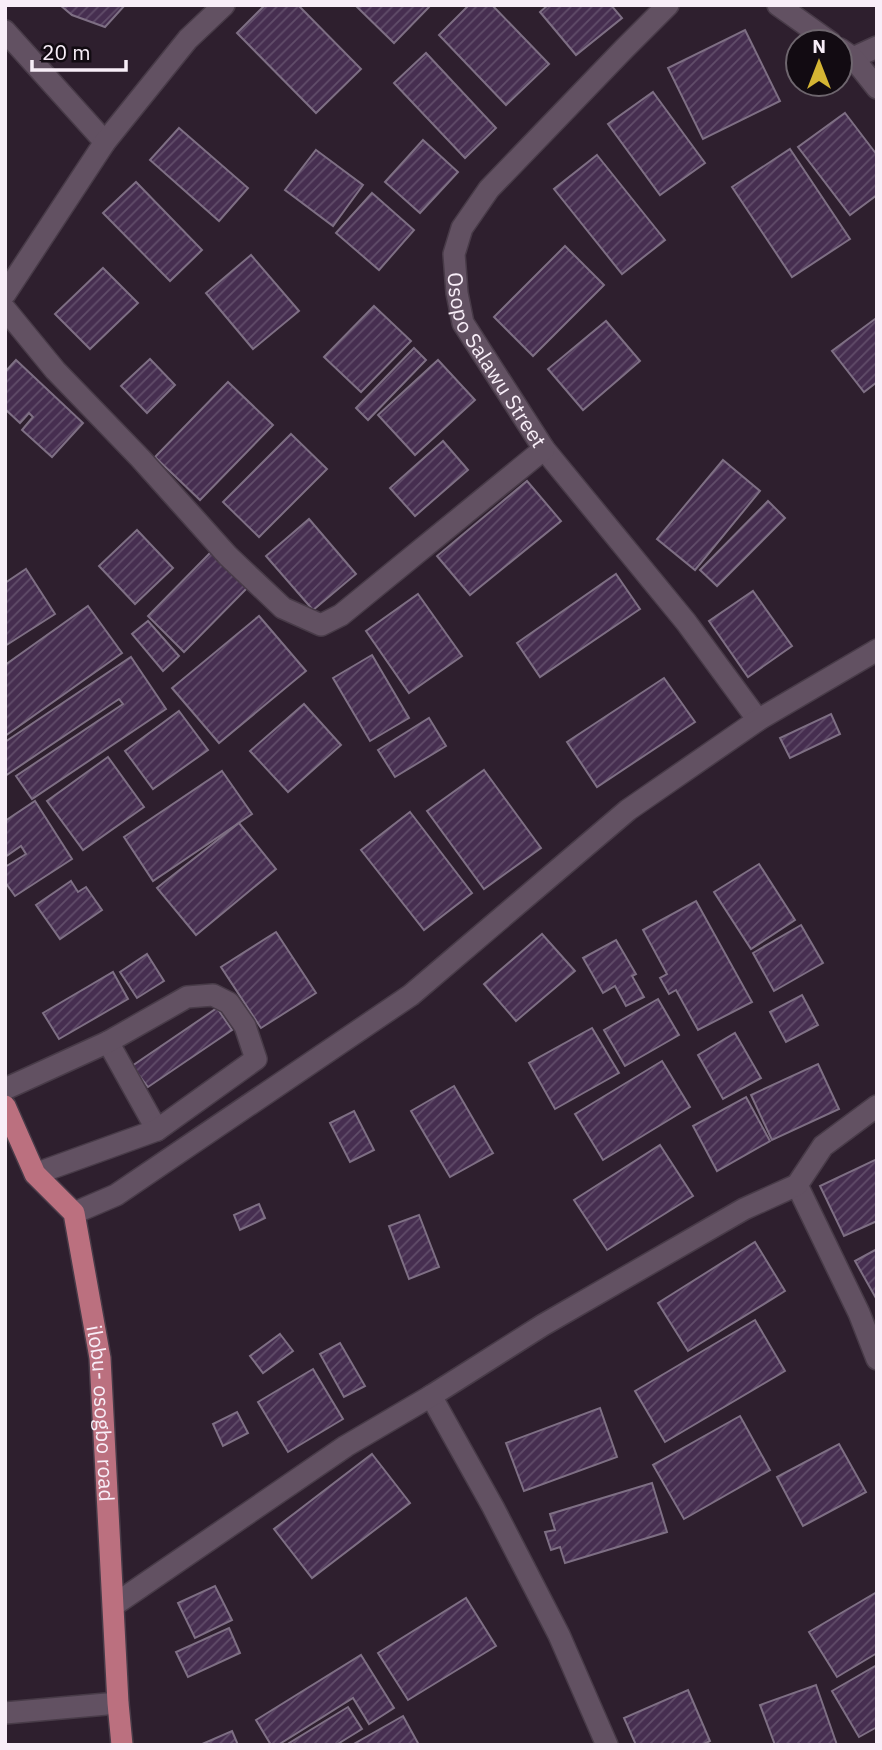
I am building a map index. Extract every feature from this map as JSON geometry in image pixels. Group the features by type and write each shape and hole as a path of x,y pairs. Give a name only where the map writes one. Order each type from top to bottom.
{"main road":[{"path":"5,1106 35,1174 74,1213"},
{"name":"ilobu- osogbo road","path":"74,1213 100,1358 122,1745"}],"street":[{"path":"5,294 105,142 188,39 223,5"},
{"name":"Osopo Salawu Street","path":"668,5 489,189 461,228 454,254 457,293 463,323 544,449 686,622 758,720"},
{"path":"778,5 810,28"},
{"path":"5,31 105,142"},
{"path":"854,52 877,47"},
{"path":"854,61 877,88"},
{"path":"5,309 55,370 228,555 283,608 321,625 341,615 544,449"},
{"path":"74,1213 116,1195 411,995 628,810 758,720 877,650"},
{"path":"5,1089 108,1042 187,997 213,995 229,1003 245,1026 256,1059 158,1130 35,1174"},
{"path":"108,1042 158,1130"},
{"path":"114,1605 346,1446 543,1325 744,1209 797,1185 823,1146 877,1106"},
{"path":"797,1185 859,1313 877,1359"},
{"path":"431,1396 493,1507 559,1635 607,1745"},
{"path":"5,1713 118,1703"}],"building":[{"path":"60,5 125,5 105,27 72,15"},
{"path":"265,5 298,5 361,69 316,113 237,33"},
{"path":"355,5 428,5 429,7 394,43"},
{"path":"469,5 492,5 549,64 506,105 439,35"},
{"path":"548,5 611,5 622,18 576,55 540,12"},
{"path":"745,30 780,101 703,139 668,68"},
{"path":"426,53 496,128 465,158 394,83"},
{"path":"653,92 705,163 660,195 608,124"},
{"path":"845,113 877,155 877,195 850,215 798,147"},
{"path":"179,128 248,188 219,221 150,160"},
{"path":"423,140 458,172 420,213 385,182"},
{"path":"790,149 850,239 792,277 732,187"},
{"path":"316,150 363,185 333,226 285,190"},
{"path":"597,155 665,240 622,274 554,189"},
{"path":"136,182 202,250 170,281 103,213"},
{"path":"372,193 414,230 379,270 336,233"},
{"path":"565,246 604,285 533,356 494,317"},
{"path":"251,255 299,311 253,349 206,293"},
{"path":"103,268 138,303 90,349 55,314"},
{"path":"374,306 411,341 361,392 324,357"},
{"path":"875,319 877,382 864,392 832,351"},
{"path":"606,321 640,361 583,410 548,369"},
{"path":"414,348 426,360 368,420 356,408"},
{"path":"150,359 175,385 147,413 121,386"},
{"path":"16,360 83,423 52,457 22,430 33,417 29,413 20,423 5,409 5,372"},
{"path":"438,360 475,400 415,455 378,415"},
{"path":"228,382 273,425 200,500 155,457"},
{"path":"291,434 327,469 259,537 223,502"},
{"path":"443,441 468,470 415,516 390,488"},
{"path":"723,460 760,491 695,570 657,539"},
{"path":"527,481 561,521 470,595 437,556"},
{"path":"768,501 785,518 717,586 700,570"},
{"path":"309,519 356,574 313,610 266,556"},
{"path":"137,530 173,568 135,604 99,566"},
{"path":"212,551 249,586 184,652 148,616"},
{"path":"26,569 55,614 5,646 5,583"},
{"path":"616,574 640,609 540,677 517,643"},
{"path":"753,591 792,646 748,677 709,621"},
{"path":"418,594 462,656 409,693 366,631"},
{"path":"88,606 122,653 5,736 5,665"},
{"path":"259,616 306,671 219,743 172,688"},
{"path":"148,621 179,656 163,671 132,634"},
{"path":"372,655 409,718 370,741 333,678"},
{"path":"131,657 166,709 32,799 16,776 123,704 119,699 5,776 5,742"},
{"path":"664,678 695,722 597,787 567,742"},
{"path":"304,704 341,745 288,792 250,751"},
{"path":"179,711 208,750 153,789 125,751"},
{"path":"831,714 840,734 790,758 780,738"},
{"path":"429,718 446,746 395,777 378,750"},
{"path":"108,757 144,807 83,850 47,801"},
{"path":"484,770 541,848 484,889 427,811"},
{"path":"222,771 252,814 153,881 124,837"},
{"path":"35,801 72,859 15,896 5,882 5,867 26,854 21,846 5,857 5,821"},
{"path":"410,812 472,893 424,930 361,850"},
{"path":"239,823 276,869 196,935 157,888"},
{"path":"759,864 795,920 751,949 714,892"},
{"path":"71,881 78,892 86,887 102,910 60,939 36,905"},
{"path":"696,901 752,1002 698,1030 676,990 669,994 660,978 667,974 643,930"},
{"path":"801,925 823,963 774,991 753,953"},
{"path":"276,932 316,993 261,1028 221,967"},
{"path":"542,934 575,971 516,1021 484,984"},
{"path":"616,940 636,974 632,976 644,997 626,1006 615,986 603,993 583,958"},
{"path":"147,954 164,981 137,998 120,972"},
{"path":"113,972 128,999 59,1039 43,1013"},
{"path":"802,995 818,1025 786,1042 770,1012"},
{"path":"658,999 679,1035 625,1066 604,1030"},
{"path":"217,1008 232,1030 148,1087 132,1066"},
{"path":"592,1028 619,1073 555,1109 529,1063"},
{"path":"735,1033 761,1078 723,1099 698,1055"},
{"path":"662,1061 690,1107 603,1160 575,1114"},
{"path":"818,1064 839,1109 772,1140 751,1095"},
{"path":"454,1086 493,1153 450,1177 411,1111"},
{"path":"746,1097 770,1141 717,1171 693,1126"},
{"path":"354,1111 374,1150 350,1162 330,1123"},
{"path":"660,1145 693,1196 607,1250 574,1200"},
{"path":"877,1159 877,1221 844,1236 820,1186"},
{"path":"259,1204 265,1218 240,1230 234,1215"},
{"path":"419,1215 439,1267 409,1279 389,1226"},
{"path":"755,1242 785,1291 688,1351 658,1303"},
{"path":"877,1249 877,1300 855,1261"},
{"path":"755,1320 785,1371 665,1442 635,1391"},
{"path":"280,1334 293,1351 263,1373 250,1356"},
{"path":"340,1343 365,1386 344,1397 320,1354"},
{"path":"313,1369 343,1419 288,1452 258,1402"},
{"path":"600,1408 617,1457 524,1491 506,1443"},
{"path":"237,1412 248,1433 223,1446 213,1424"},
{"path":"740,1416 770,1470 684,1519 653,1465"},
{"path":"839,1444 866,1492 803,1526 777,1477"},
{"path":"372,1454 410,1503 312,1578 274,1529"},
{"path":"652,1483 667,1532 565,1563 560,1547 551,1550 545,1532 555,1530 550,1514"},
{"path":"215,1586 232,1620 195,1638 178,1603"},
{"path":"877,1592 877,1653 837,1677 809,1632"},
{"path":"466,1598 496,1646 408,1700 378,1653"},
{"path":"229,1628 240,1653 188,1677 176,1652"},
{"path":"361,1655 394,1708 369,1724 353,1698 278,1745 271,1745 256,1720"},
{"path":"877,1665 877,1727 859,1737 832,1691"},
{"path":"816,1685 837,1745 775,1745 760,1705"},
{"path":"688,1690 710,1741 702,1745 636,1745 624,1718"},
{"path":"348,1707 362,1729 336,1745 286,1745"},
{"path":"403,1716 419,1745 352,1745"},
{"path":"232,1731 238,1745 200,1745"}]}
